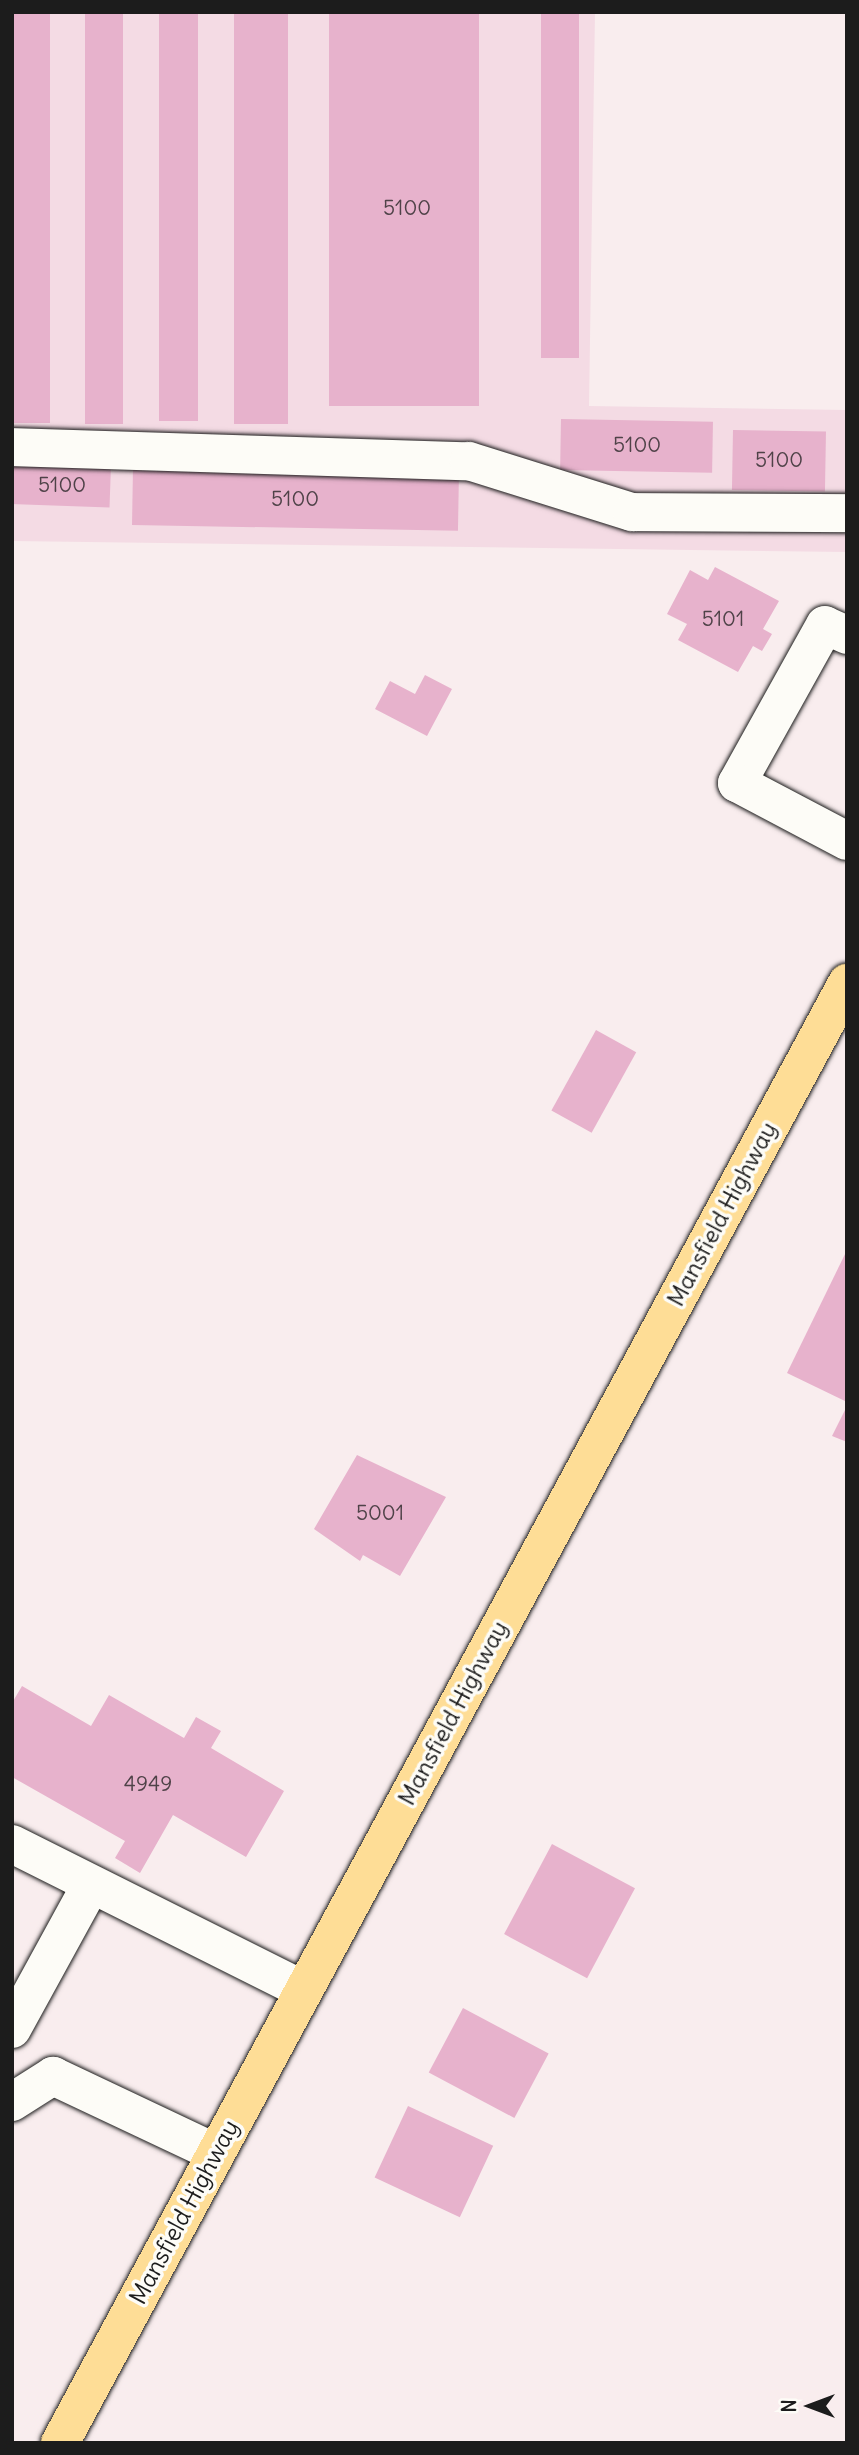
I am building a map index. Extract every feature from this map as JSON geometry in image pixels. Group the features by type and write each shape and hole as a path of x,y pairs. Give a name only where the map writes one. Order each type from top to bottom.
{"main road":[{"name":"Mansfield Highway","path":"60,2443 847,983"}],"lane":[{"path":"12,447 469,461 632,512 847,513"},
{"path":"847,635 825,625 737,783 847,841"},
{"path":"12,1844 304,1990"},
{"path":"12,2029 24,1979 91,1885"},
{"path":"14,2095 53,2076 216,2153"}],"shaded area":[{"path":"12,12 595,12 589,406 847,410 847,552 12,541"}],"building":[{"path":"14,12 50,12 50,423 14,423"},
{"path":"85,12 123,12 123,424 85,424"},
{"path":"159,12 198,12 198,421 159,421"},
{"path":"234,12 288,12 288,424 234,424"},
{"path":"329,12 479,12 479,406 329,406"},
{"path":"541,12 579,12 579,358 541,358"},
{"path":"561,419 713,422 712,473 560,470"},
{"path":"733,430 826,432 825,492 732,490"},
{"path":"12,463 111,466 110,507 12,504"},
{"path":"133,468 459,474 458,531 132,525"},
{"path":"715,567 779,601 763,629 772,634 762,651 753,646 738,672 678,640 687,624 667,614 690,570 708,580"},
{"path":"425,675 452,689 427,736 375,709 390,681 415,694"},
{"path":"596,1030 636,1052 592,1133 551,1110"},
{"path":"847,1250 847,1402 787,1373"},
{"path":"847,1406 847,1442 832,1436"},
{"path":"357,1455 446,1497 400,1576 363,1555 360,1561 314,1529"},
{"path":"22,1686 91,1726 109,1695 184,1738 196,1717 221,1731 211,1748 284,1791 246,1857 173,1815 140,1873 115,1858 125,1841 12,1777 12,1703"},
{"path":"552,1844 635,1888 587,1978 504,1934"},
{"path":"463,2008 549,2054 514,2118 429,2072"},
{"path":"408,2106 493,2146 460,2217 375,2178"}]}
